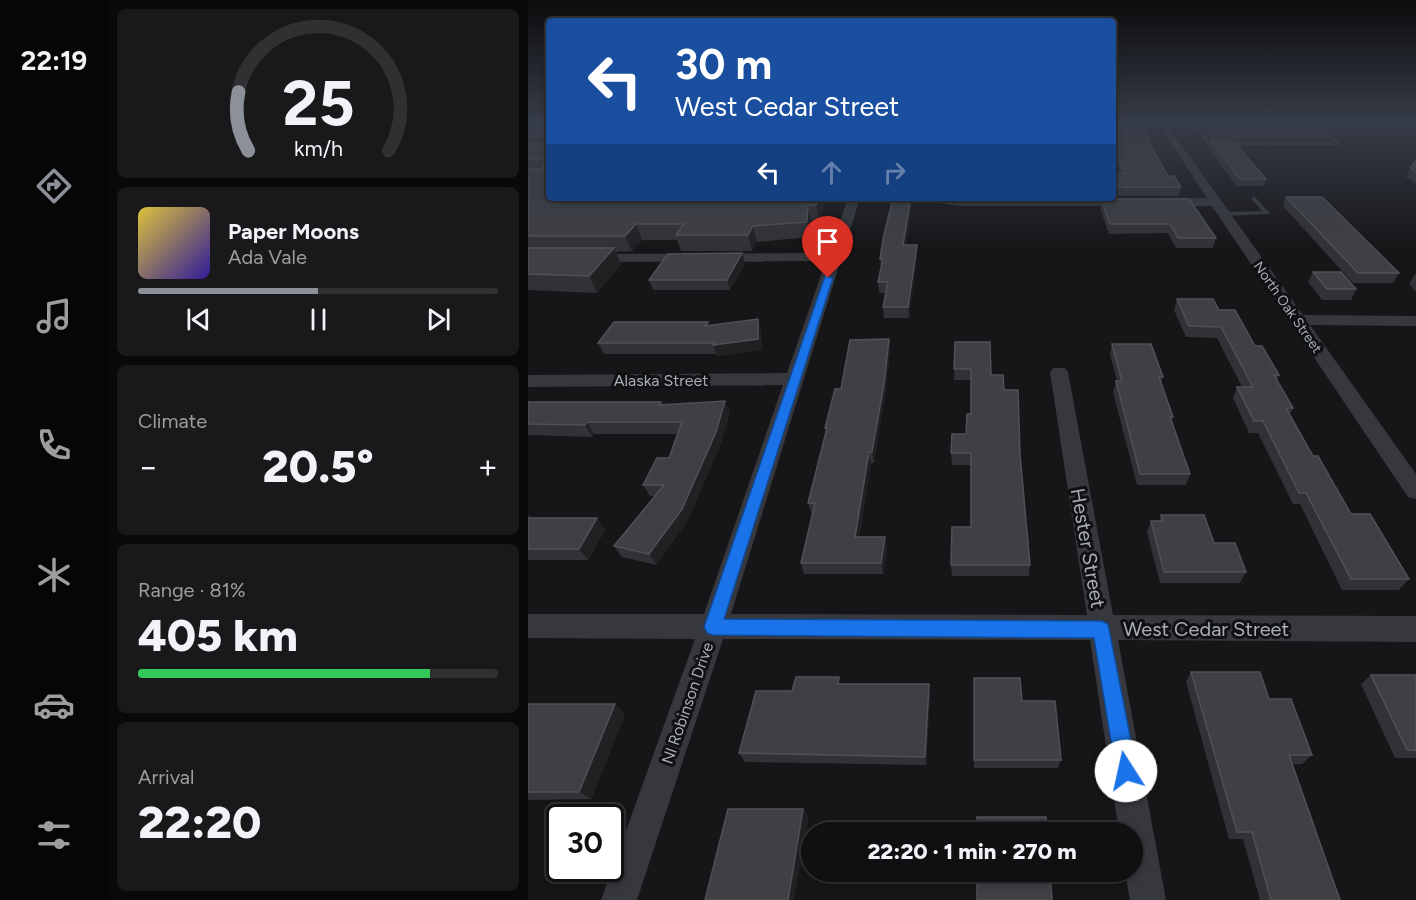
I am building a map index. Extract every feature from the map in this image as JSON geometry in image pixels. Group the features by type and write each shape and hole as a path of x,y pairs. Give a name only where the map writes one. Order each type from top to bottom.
{"street":[{"name":"North Oak Street","path":"1190,164 1416,491"},
{"name":"Nl Robinson Drive","path":"619,900 713,627 853,201"},
{"path":"952,201 996,201"},
{"path":"1088,201 1142,202 1220,208"},
{"path":"575,258 835,257"},
{"path":"1298,320 1416,321"},
{"name":"Hester Street","path":"1059,372 1148,900"},
{"name":"Alaska Street","path":"528,381 795,379"},
{"name":"West Cedar Street","path":"528,626 1102,630 1416,629"}],"lane":[{"path":"1220,208 1267,213 1254,198"}],"building":[{"path":"546,164 546,201 818,201 816,205 808,205 807,222 753,226 748,235 676,235 684,224 636,224 625,236 528,236 528,169 542,169"},
{"path":"1121,164 1161,164 1168,176 1174,176 1181,187 1116,187 1116,173 1125,174"},
{"path":"1228,164 1253,164 1266,179 1240,179"},
{"path":"1416,164 1416,172 1410,168"},
{"path":"1286,197 1322,197 1399,273 1358,273"},
{"path":"1189,199 1216,238 1178,238 1170,224 1110,224 1102,201"},
{"path":"892,202 910,202 903,245 917,245 908,307 883,307 888,282 878,282 883,259 880,259 883,239"},
{"path":"528,248 614,248 589,276 528,274"},
{"path":"742,253 727,280 649,280 668,254"},
{"path":"1313,272 1341,272 1356,289 1327,289"},
{"path":"1177,299 1213,299 1219,310 1235,310 1255,346 1262,346 1279,375 1274,375 1293,408 1286,408 1313,456 1318,456 1351,514 1370,514 1409,579 1351,579 1306,493 1299,493 1263,421 1254,421 1237,387 1253,387 1221,327 1189,326"},
{"path":"758,319 758,339 713,345 714,343 598,343 614,322 708,322 705,326"},
{"path":"889,339 884,384 872,452 869,452 855,537 885,537 881,563 801,563 815,503 808,503 835,389 841,389 850,340"},
{"path":"955,342 990,342 991,375 1003,375 1004,390 1018,390 1020,454 1030,565 951,565 952,527 971,527 971,453 951,453 952,434 966,434 967,414 971,414 971,369 954,369"},
{"path":"1112,344 1151,344 1163,377 1159,377 1173,417 1170,417 1190,474 1140,474 1116,381 1122,381"},
{"path":"725,401 716,432 682,509 649,554 614,546 664,485 643,485 657,458 669,458 682,422 528,424 528,402 661,402 659,405"},
{"path":"1161,515 1204,515 1214,543 1235,543 1246,572 1164,572 1151,521 1163,521"},
{"path":"528,518 597,518 579,549 528,549"},
{"path":"1191,672 1260,672 1269,699 1291,699 1312,755 1289,755 1340,900 1271,900 1252,832 1237,832"},
{"path":"1371,675 1416,675 1416,750 1407,750"},
{"path":"796,677 839,677 838,684 929,684 925,757 739,753 756,691 792,691"},
{"path":"974,678 1020,678 1022,701 1055,701 1061,760 974,760"},
{"path":"528,704 615,704 579,792 528,792"},
{"path":"728,809 803,809 788,900 705,900"},
{"path":"977,817 1046,817 1046,822 977,822"},
{"path":"977,882 1051,882 1052,900 977,900"}],"route":[{"path":"828,278 713,627 1102,630 1126,771"}]}
